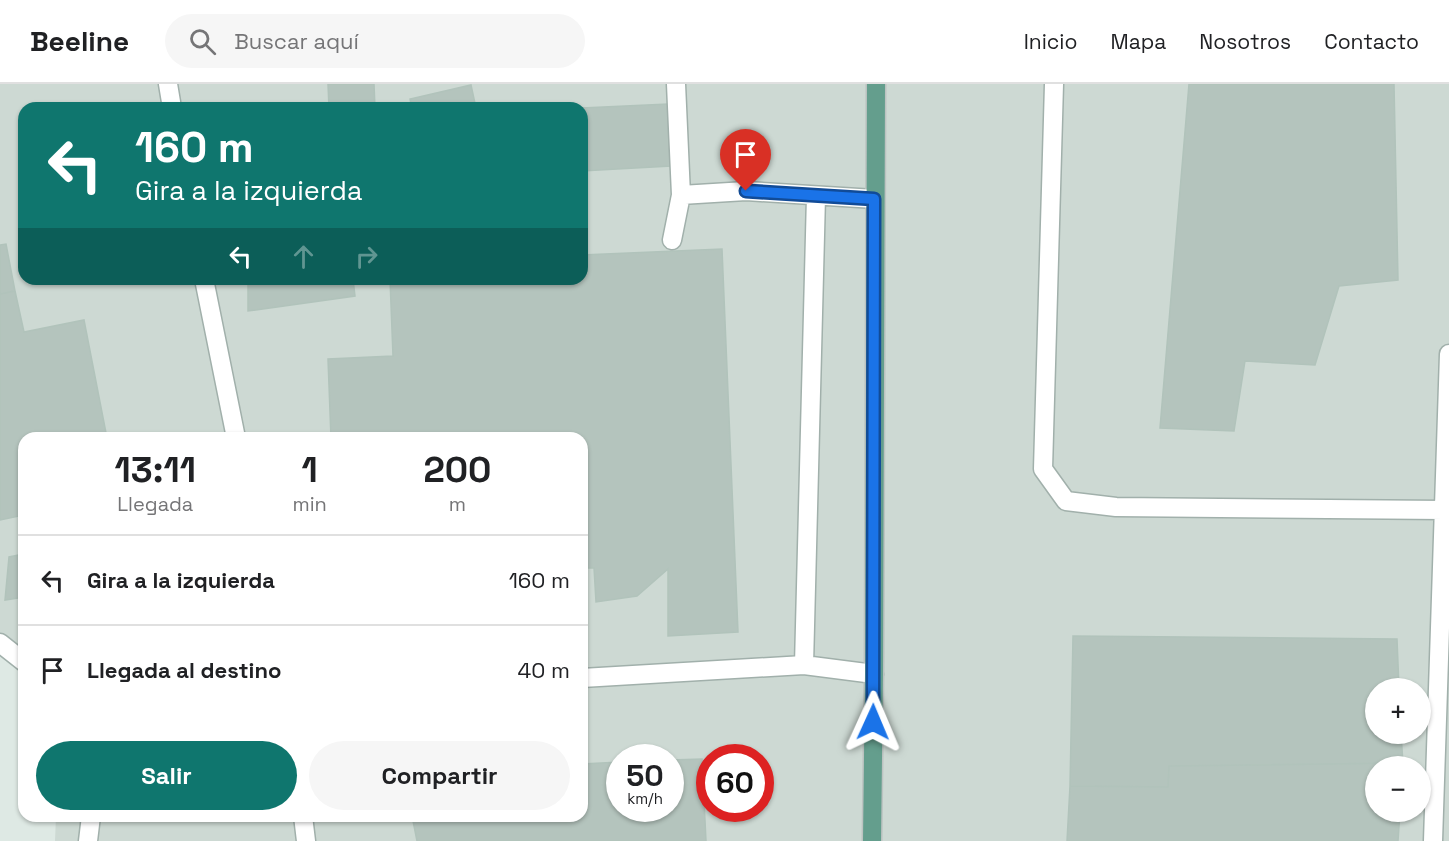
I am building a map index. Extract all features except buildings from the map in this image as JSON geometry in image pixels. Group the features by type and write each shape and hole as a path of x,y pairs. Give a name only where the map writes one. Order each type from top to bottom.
{"main road":[{"path":"872,841 876,84"}],"street":[{"path":"168,84 171,102"},
{"path":"672,240 681,195 676,84"},
{"path":"1054,84 1042,469 1066,501 1116,507 1444,510"},
{"path":"681,195 746,191 874,199"},
{"path":"804,665 816,196"},
{"path":"205,285 235,432"},
{"path":"1433,841 1442,789 1444,510 1449,354"},
{"path":"0,643 18,657"},
{"path":"588,678 804,665 874,674"},
{"path":"88,841 91,822"},
{"path":"304,822 306,841"}],"shaded area":[{"path":"0,84 1449,84 1449,841 55,841 56,822 588,822 588,432 18,432 18,670 0,644"}],"route":[{"path":"746,191 874,199 873,722"}]}
